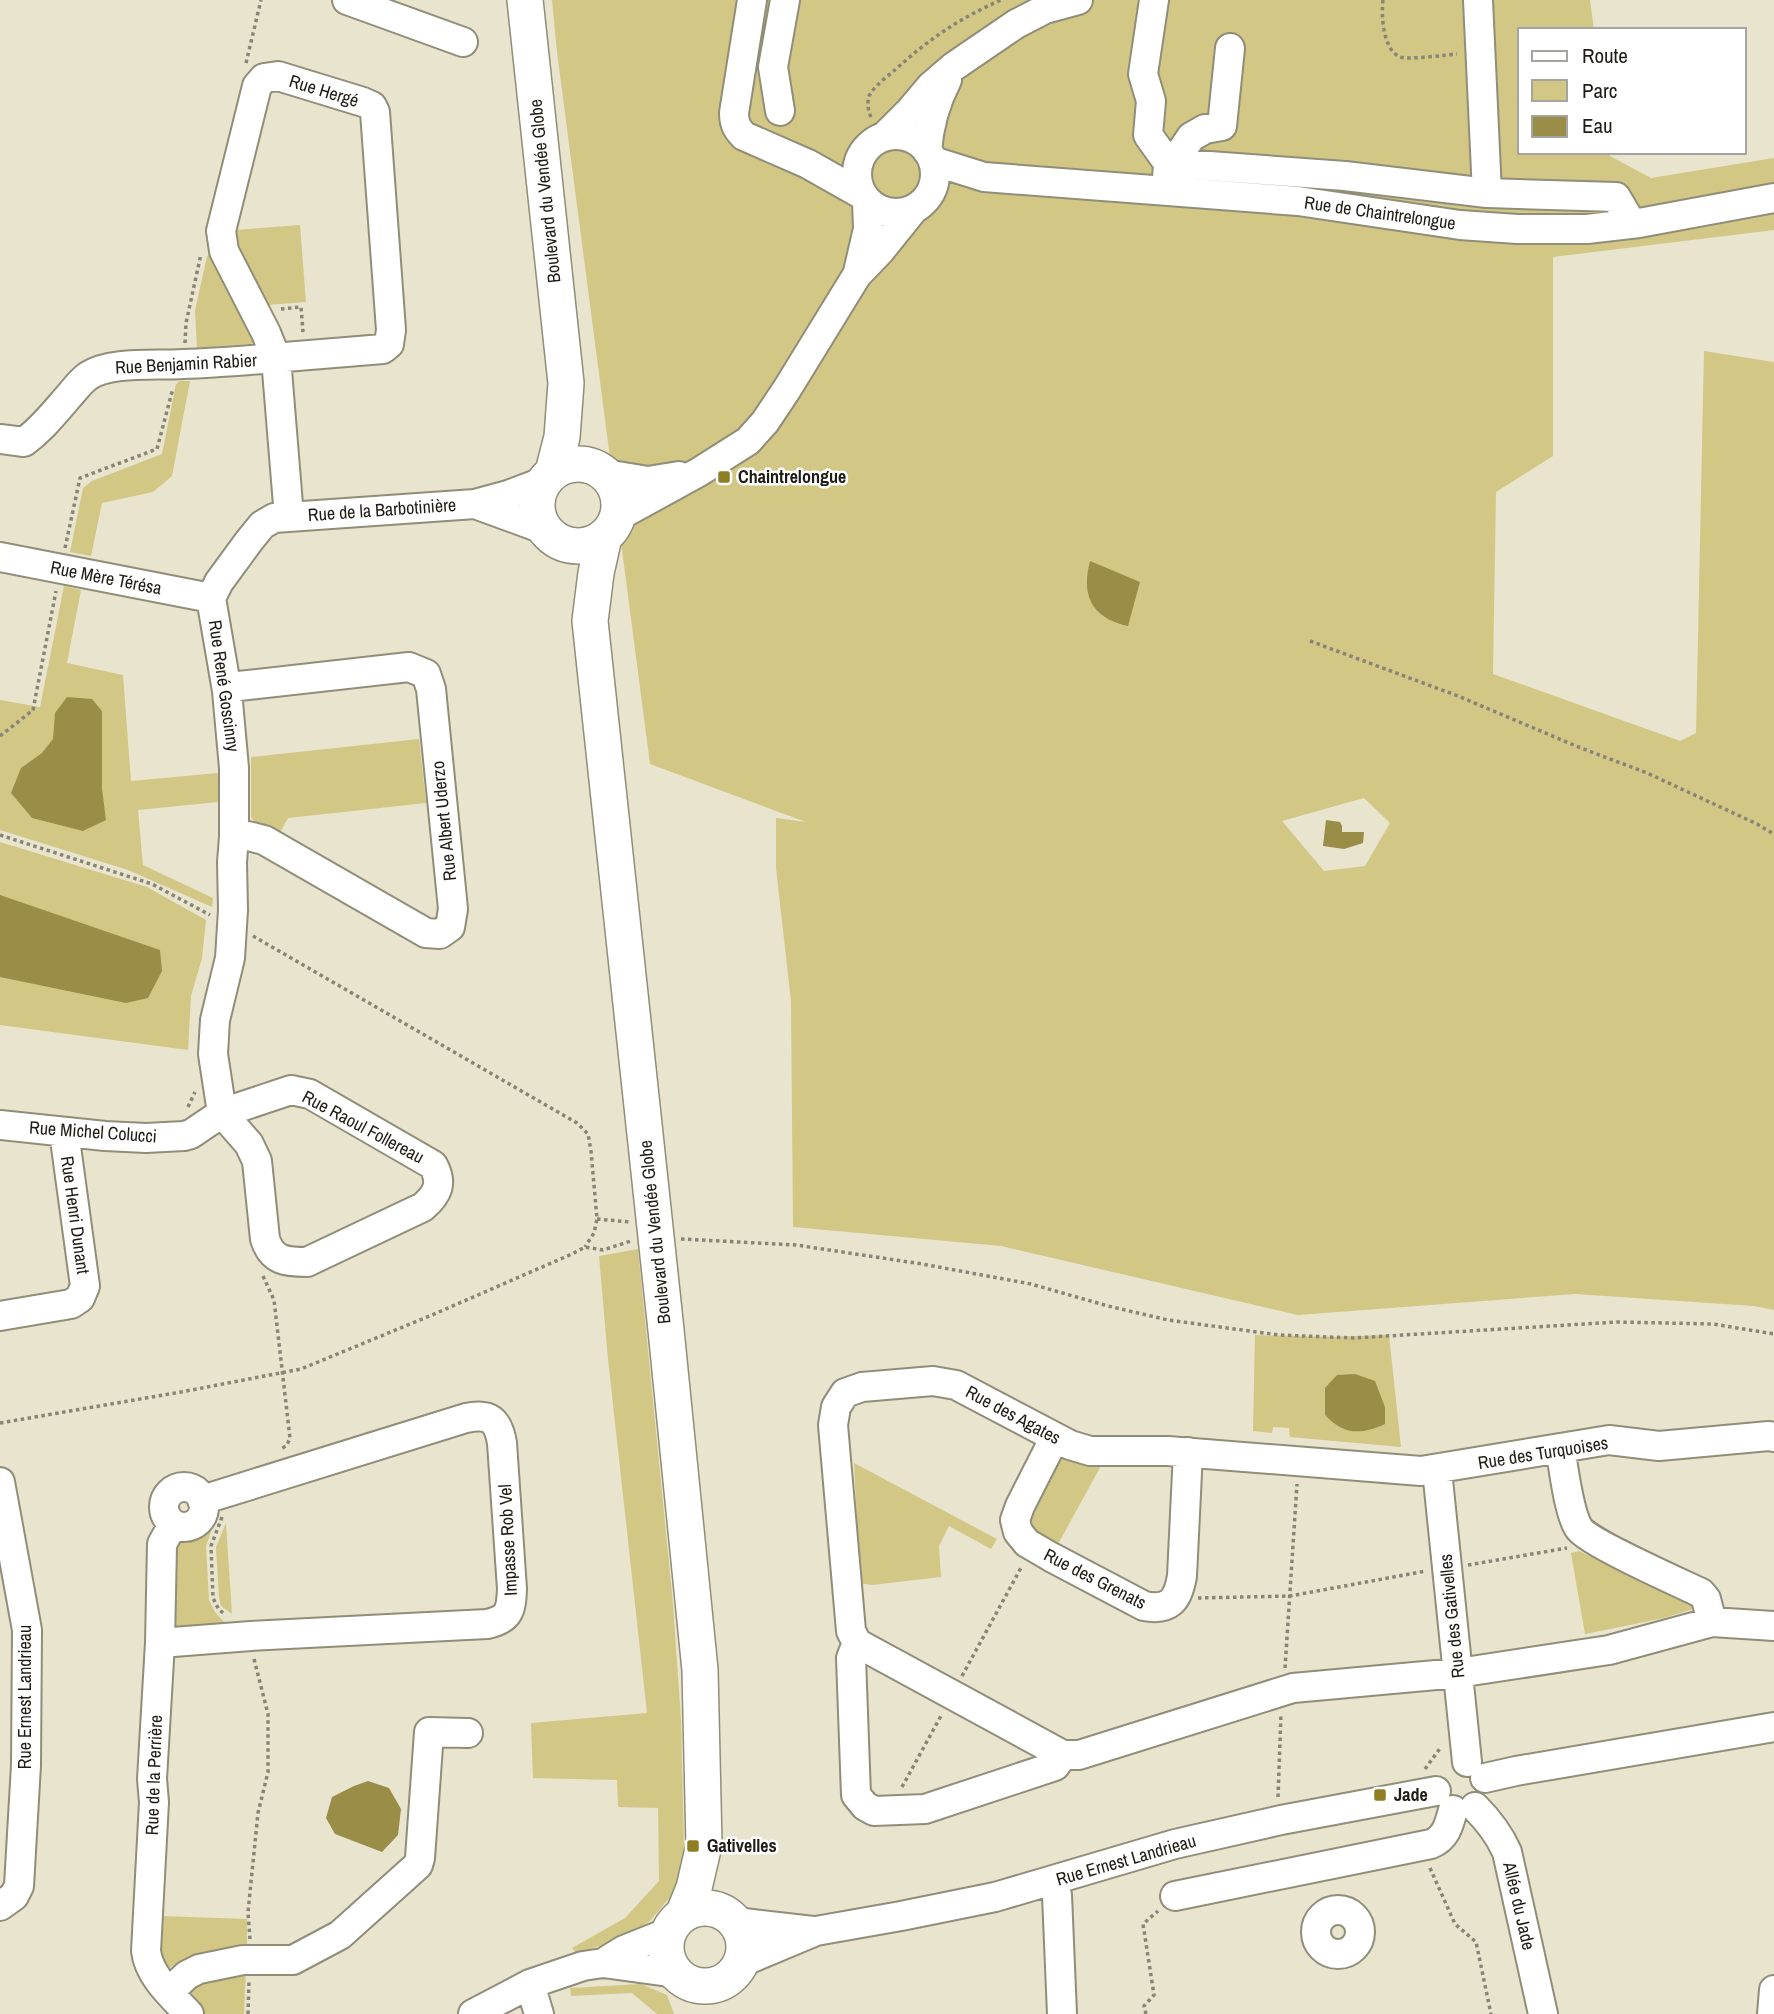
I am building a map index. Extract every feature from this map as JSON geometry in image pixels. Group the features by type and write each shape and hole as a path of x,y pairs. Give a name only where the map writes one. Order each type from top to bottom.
{"main road":[{"name":"Boulevard du Vendée Globe","path":"525,0 566,383 581,434 600,471"},
{"name":"Boulevard du Vendée Globe","path":"549,476 562,436 566,383"},
{"path":"580,464 600,471 613,483 618,494 619,506 611,527 594,542 584,545 554,536 540,518 537,506 539,492 549,476 566,466 580,464"},
{"name":"Boulevard du Vendée Globe","path":"590,621 596,573 611,527"},
{"name":"Boulevard du Vendée Globe","path":"554,536 576,576 590,621 695,1616 702,1724 704,1845 694,1888 676,1923"},
{"name":"Boulevard du Vendée Globe","path":"704,1845 716,1887 732,1918"},
{"path":"694,2014 680,1976 668,1961 666,1947 676,1923 693,1910 705,1908 716,1909 732,1918 743,1934 745,1948 712,2014"},
{"path":"680,1976 696,1985 711,1986 733,1972"}],"street":[{"path":"346,0 463,42"},
{"path":"752,0 734,114 737,129 744,136 808,164 881,211 897,214 919,205"},
{"path":"780,111 773,66 785,0"},
{"path":"857,275 868,229 864,198 857,181 857,167 876,143 909,112 931,86 953,68 1043,5 1078,0"},
{"path":"1154,0 1143,74 1152,101 1148,135 1167,176"},
{"path":"1478,0 1487,193"},
{"path":"1167,176 1191,137 1205,128 1222,126 1230,48"},
{"path":"742,63 773,66"},
{"path":"611,527 748,441 765,422 857,275 933,187 935,174 930,156 931,120 935,105 953,68"},
{"name":"Rue Hergé","path":"271,76 363,102 372,106 375,112 391,330 389,344 383,349 276,358 224,251 221,231 257,86 264,78 271,76"},
{"path":"808,164 832,163 897,135 918,142 930,156"},
{"name":"Rue de Chaintrelongue","path":"930,156 984,177"},
{"path":"1167,176 1345,176 1487,193 1616,197 1632,224"},
{"name":"Rue de Chaintrelongue","path":"919,205 952,185 984,177 1167,176 1298,201 1460,225 1517,229 1587,229 1632,224 1774,198"},
{"path":"276,358 289,517"},
{"name":"Rue Benjamin Rabier","path":"0,439 24,442 35,434 85,378 98,370 276,358"},
{"path":"600,471 648,481 699,472"},
{"name":"Rue de la Barbotinière","path":"289,517 475,504 517,492 549,476"},
{"name":"Rue de la Barbotinière","path":"475,504 554,536"},
{"name":"Rue René Goscinny","path":"222,1113 213,1054 215,1020 230,958 234,768 227,691 211,598 219,582 262,525 274,518 289,517"},
{"name":"Rue Mère Térésa","path":"0,557 211,598"},
{"name":"Rue Albert Uderzo","path":"227,691 239,686 409,667 426,674 431,689 448,854 453,909 450,927 440,934 426,933 264,840 248,836 234,838"},
{"name":"Rue Raoul Follereau","path":"291,1090 310,1094 433,1165 439,1175 438,1189 423,1207 307,1262 291,1262 268,1250 257,1161 249,1144 222,1113 291,1090"},
{"name":"Rue Michel Colucci","path":"0,1125 146,1138 191,1134 222,1113"},
{"name":"Rue Henri Dunant","path":"0,1316 71,1304 80,1298 85,1286 64,1132"},
{"name":"Rue des Agates","path":"1429,1471 1188,1452 1090,1451 1055,1437 956,1385 933,1381 862,1387 845,1393 835,1407 833,1425 851,1631 857,1643 851,1658 856,1795 874,1811 925,1809 1055,1766 1063,1755 1079,1755 1282,1690 1450,1673"},
{"name":"Impasse Rob Vel","path":"160,1643 487,1624 499,1621 507,1615 512,1589 502,1443 499,1427 485,1417 474,1416 214,1497"},
{"name":"Rue des Grenats","path":"1055,1437 1015,1520 1022,1537 1027,1543 1051,1557 1144,1606 1158,1609 1170,1603 1180,1592"},
{"name":"Rue des Turquoises","path":"1429,1471 1609,1440 1659,1446 1774,1437"},
{"path":"1560,1448 1574,1518 1579,1530 1586,1536 1701,1593 1706,1599 1712,1622"},
{"path":"1180,1592 1188,1452"},
{"name":"Rue des Gativelles","path":"1429,1471 1450,1673 1468,1768"},
{"name":"Rue Ernest Landrieau","path":"0,1482 26,1618 27,1657 26,1765 19,1886 14,1896 0,1906"},
{"name":"Rue de la Perrière","path":"188,2014 150,1965 146,1951 154,1802 152,1779 160,1643 162,1544 173,1524 168,1520 164,1507 169,1494 180,1488 187,1488 214,1497"},
{"path":"1450,1673 1609,1650 1712,1622 1774,1626"},
{"path":"857,1643 1063,1755"},
{"path":"1455,1803 1436,1783 1439,1775 1468,1768 1516,1771 1774,1727"},
{"path":"169,1992 187,1975 199,1969 243,1960 293,1959 340,1935 418,1865 429,1732 468,1733"},
{"path":"1455,1803 1485,1794 1468,1768"},
{"path":"1175,1896 1439,1841 1455,1803"},
{"name":"Rue Ernest Landrieau","path":"733,1972 816,1931 995,1897 1175,1844 1281,1820 1455,1803"},
{"name":"Allée du Jade","path":"1455,1803 1492,1824 1507,1852 1543,2014"},
{"path":"1323,1866 1334,1910"},
{"path":"1053,1881 1057,1895 1062,2014"},
{"name":"Rue Ernest Landrieau","path":"732,1918 816,1931"},
{"path":"473,2014 530,1984 573,1969 603,1963 676,1923"},
{"path":"603,1963 680,1976"},
{"path":"530,1984 539,2014"},
{"path":"1772,2014 1774,1990"}],"path":[{"path":"876,143 868,112 868,98 877,85 926,42 975,12 1001,0"},
{"path":"1383,0 1382,25 1392,51 1401,58 1481,53"},
{"path":"279,309 301,307 303,333"},
{"path":"64,551 80,478 157,449 174,382"},
{"path":"0,736 33,710 58,583"},
{"path":"1310,641 1458,696 1647,773 1774,834"},
{"path":"0,835 152,884 230,924 577,1124 588,1134 597,1219 594,1233 585,1247 572,1254 301,1369 0,1423"},
{"path":"191,1134 186,1110 199,1087"},
{"path":"679,1238 796,1245 922,1264 1031,1284 1168,1320 1279,1335 1354,1338 1617,1322 1713,1324 1774,1334"},
{"path":"585,1247 603,1250 632,1240"},
{"path":"260,1267 274,1300 290,1438 287,1446 274,1454"},
{"path":"1281,1820 1278,1802 1282,1690 1300,1461"},
{"path":"214,1497 228,1499 211,1546 213,1598 219,1610 251,1629 253,1657 268,1714 268,1772 258,1813 248,1912 250,1927"},
{"path":"1180,1592 1193,1598 1290,1596 1573,1547 1586,1536"},
{"path":"1420,1846 1454,1924 1476,1942 1490,2014"},
{"path":"1146,2014 1144,2006 1154,1995 1143,1924 1175,1896"}],"green space":[{"path":"552,0 1590,0 1594,28 1518,28 1518,154 1610,154 1651,178 1774,158 1774,230 1553,257 1553,456 1496,492 1493,674 1680,741 1696,733 1704,351 1774,362 1774,1310 1754,1306 1575,1294 1298,1315 1001,1246 793,1227 791,1001 776,868 776,818 806,822 650,764","holes":["1364,798 1390,823 1365,866 1324,871 1282,821"]},
{"path":"300,225 306,302 267,305 235,245 235,230"},
{"path":"215,253 256,342 197,348 195,311 207,256"},
{"path":"190,381 172,476 153,492 102,503 91,556 70,552 83,488 92,481 162,454 176,384"},
{"path":"64,586 81,590 67,663 123,675 131,781 218,773 218,802 138,810 143,865 213,898 212,907 128,870 0,830 0,700 40,707"},
{"path":"419,739 426,803 288,818 281,831 264,828 251,817 251,757"},
{"path":"0,842 147,887 206,920 202,958 191,996 188,1050 0,1025"},
{"path":"638,1249 673,1604 681,1720 684,1846 682,1876 675,1891 650,1921 617,1941 576,1953 572,1948 625,1918 659,1881 658,1808 618,1807 617,1780 533,1778 531,1723 647,1713 599,1256"},
{"path":"1255,1335 1389,1335 1401,1447 1290,1437 1289,1428 1273,1427 1272,1433 1253,1431"},
{"path":"1053,1452 1076,1462 1103,1462 1057,1546 1025,1528"},
{"path":"854,1463 997,1539 991,1549 949,1526 939,1546 941,1577 872,1585 860,1583"},
{"path":"220,1506 206,1546 209,1600 215,1612 232,1627 170,1633 174,1540 198,1530 214,1508"},
{"path":"226,1523 232,1614 221,1606 219,1597 216,1547"},
{"path":"1579,1551 1691,1605 1693,1609 1664,1618 1585,1634 1571,1553"},
{"path":"161,1916 247,1919 247,1949 183,1959 169,1968 164,1964 161,1951"},
{"path":"246,1968 244,2014 197,2014 186,1992 189,1984"},
{"path":"641,1984 667,1995 674,2014 657,2014 632,1993 571,1996 570,1988"}],"water":[{"path":"1090,561 1140,582 1128,626 1105,617 1092,603 1087,584"},
{"path":"67,697 92,699 102,711 102,789 106,820 83,831 32,818 11,793 21,768 42,753 53,739 55,713"},
{"path":"1326,820 1340,822 1342,832 1364,832 1363,843 1344,849 1323,846"},
{"path":"0,895 160,950 162,971 148,998 126,1003 0,977"},
{"path":"1355,1374 1375,1381 1385,1407 1385,1424 1368,1430 1346,1430 1325,1415 1325,1388 1337,1375"},
{"path":"368,1781 389,1788 401,1809 398,1835 382,1852 335,1834 326,1818 332,1797"}],"place":[{"name":"Chaintrelongue","path":"724,477"},
{"name":"Jade","path":"1380,1795"},
{"name":"Gativelles","path":"693,1846"}]}
